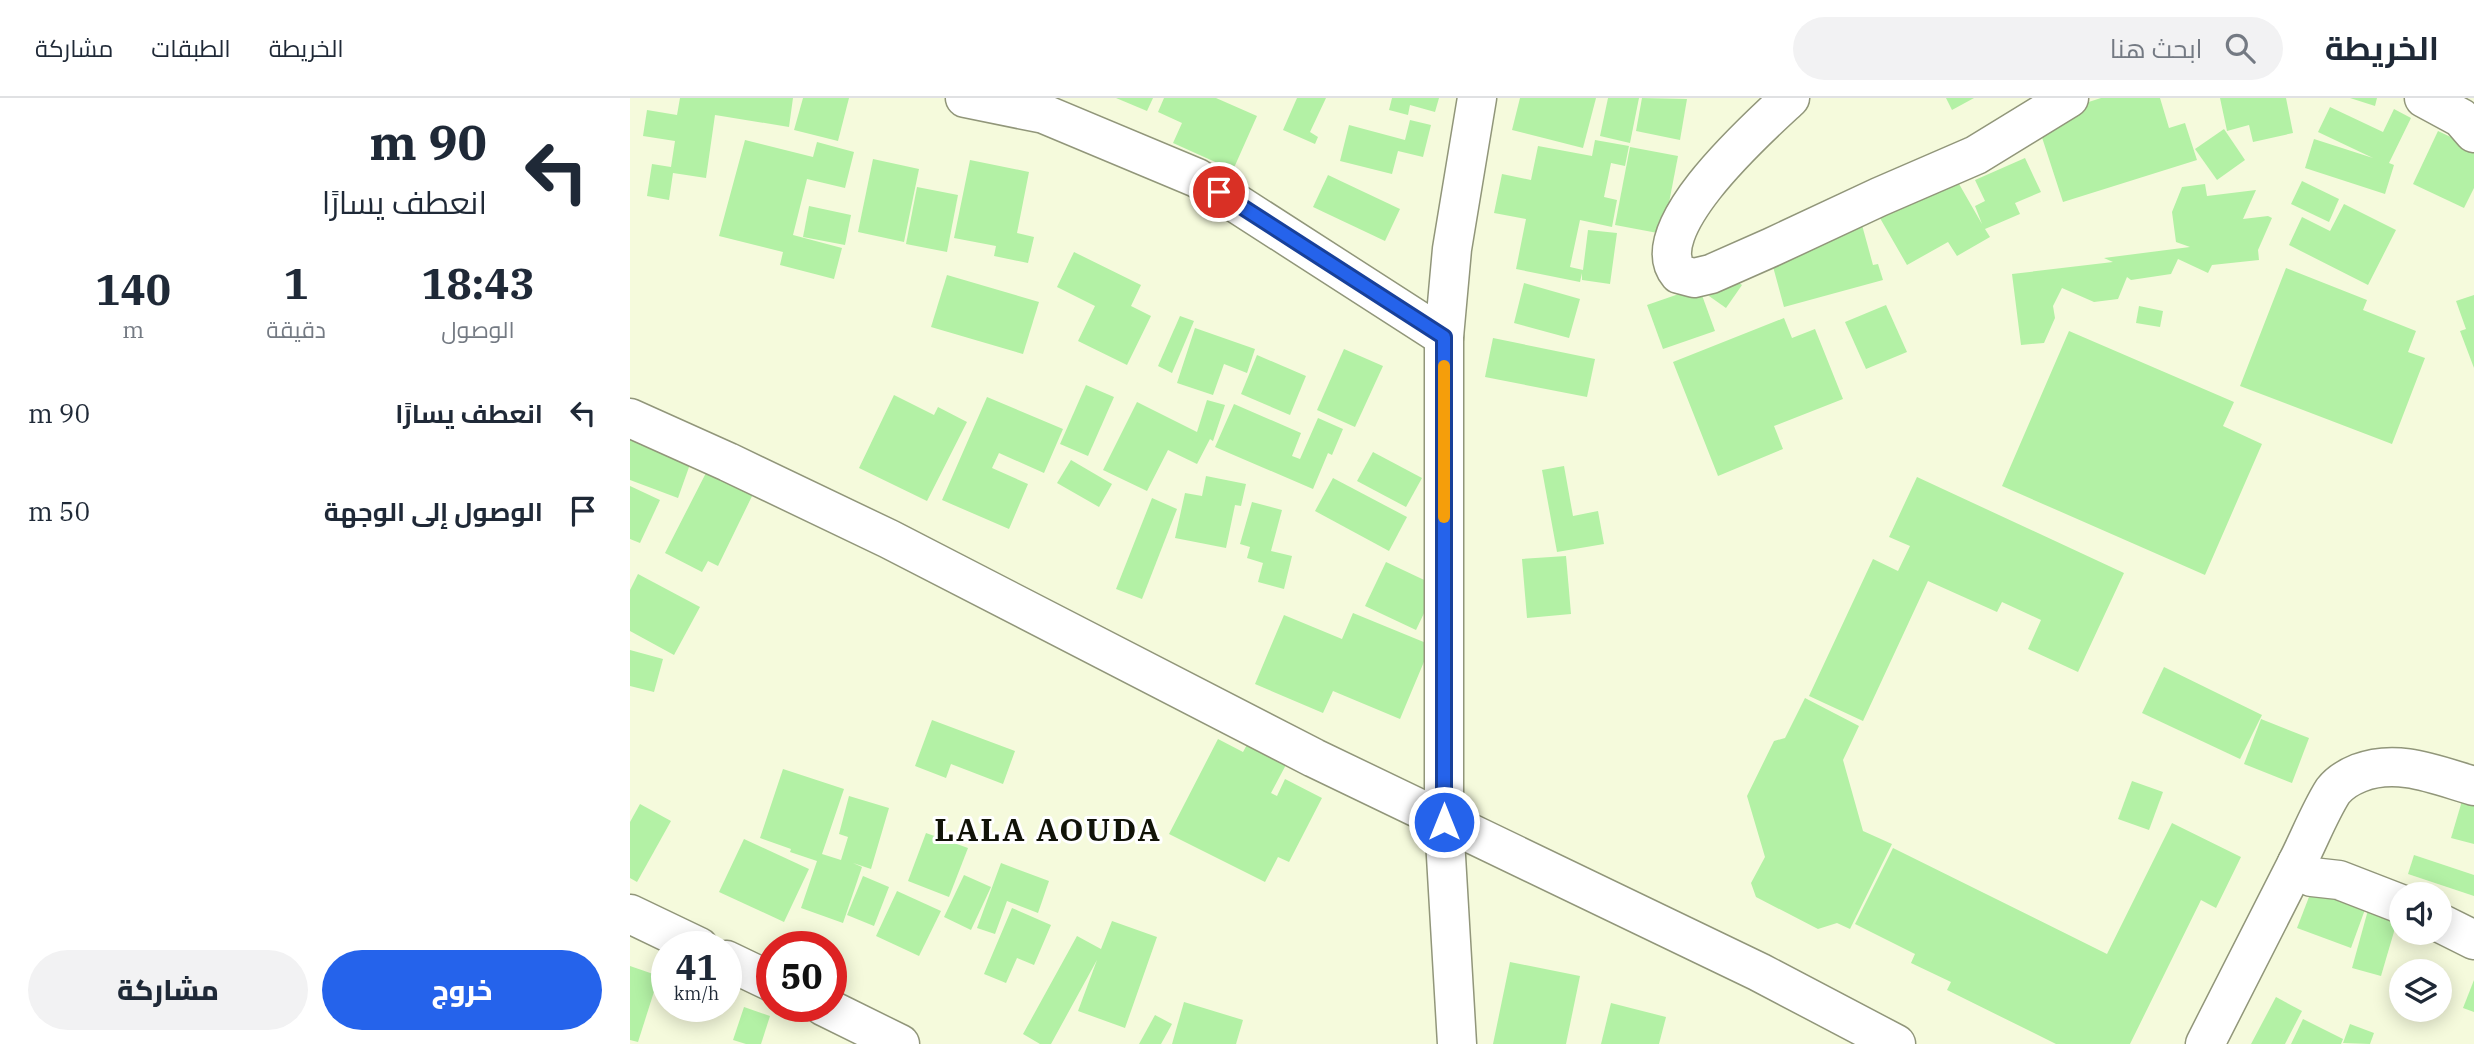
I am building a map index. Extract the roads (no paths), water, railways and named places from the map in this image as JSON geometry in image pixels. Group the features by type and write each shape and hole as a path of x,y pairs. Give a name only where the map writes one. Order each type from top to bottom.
{"street":[{"path":"965,98 1044,114 1197,178 1444,337"},
{"path":"1457,1044 1444,822 1444,337 1452,249 1477,98"},
{"path":"1790,98 1713,176 1684,215 1675,234 1671,260 1679,274 1694,278 1711,275 1976,155 2069,98"},
{"path":"2424,98 2460,118 2474,133"},
{"path":"630,418 889,539 1314,758 1759,972 1896,1044"},
{"path":"2205,1044 2334,791 2344,780 2376,767 2408,767 2474,786"},
{"path":"2297,863 2312,877 2340,880 2389,899"},
{"path":"630,914 666,931"},
{"path":"2452,929 2474,940"},
{"path":"847,1018 901,1044"}],"district":[{"name":"LALA AOUDA","path":"1048,830"}]}
